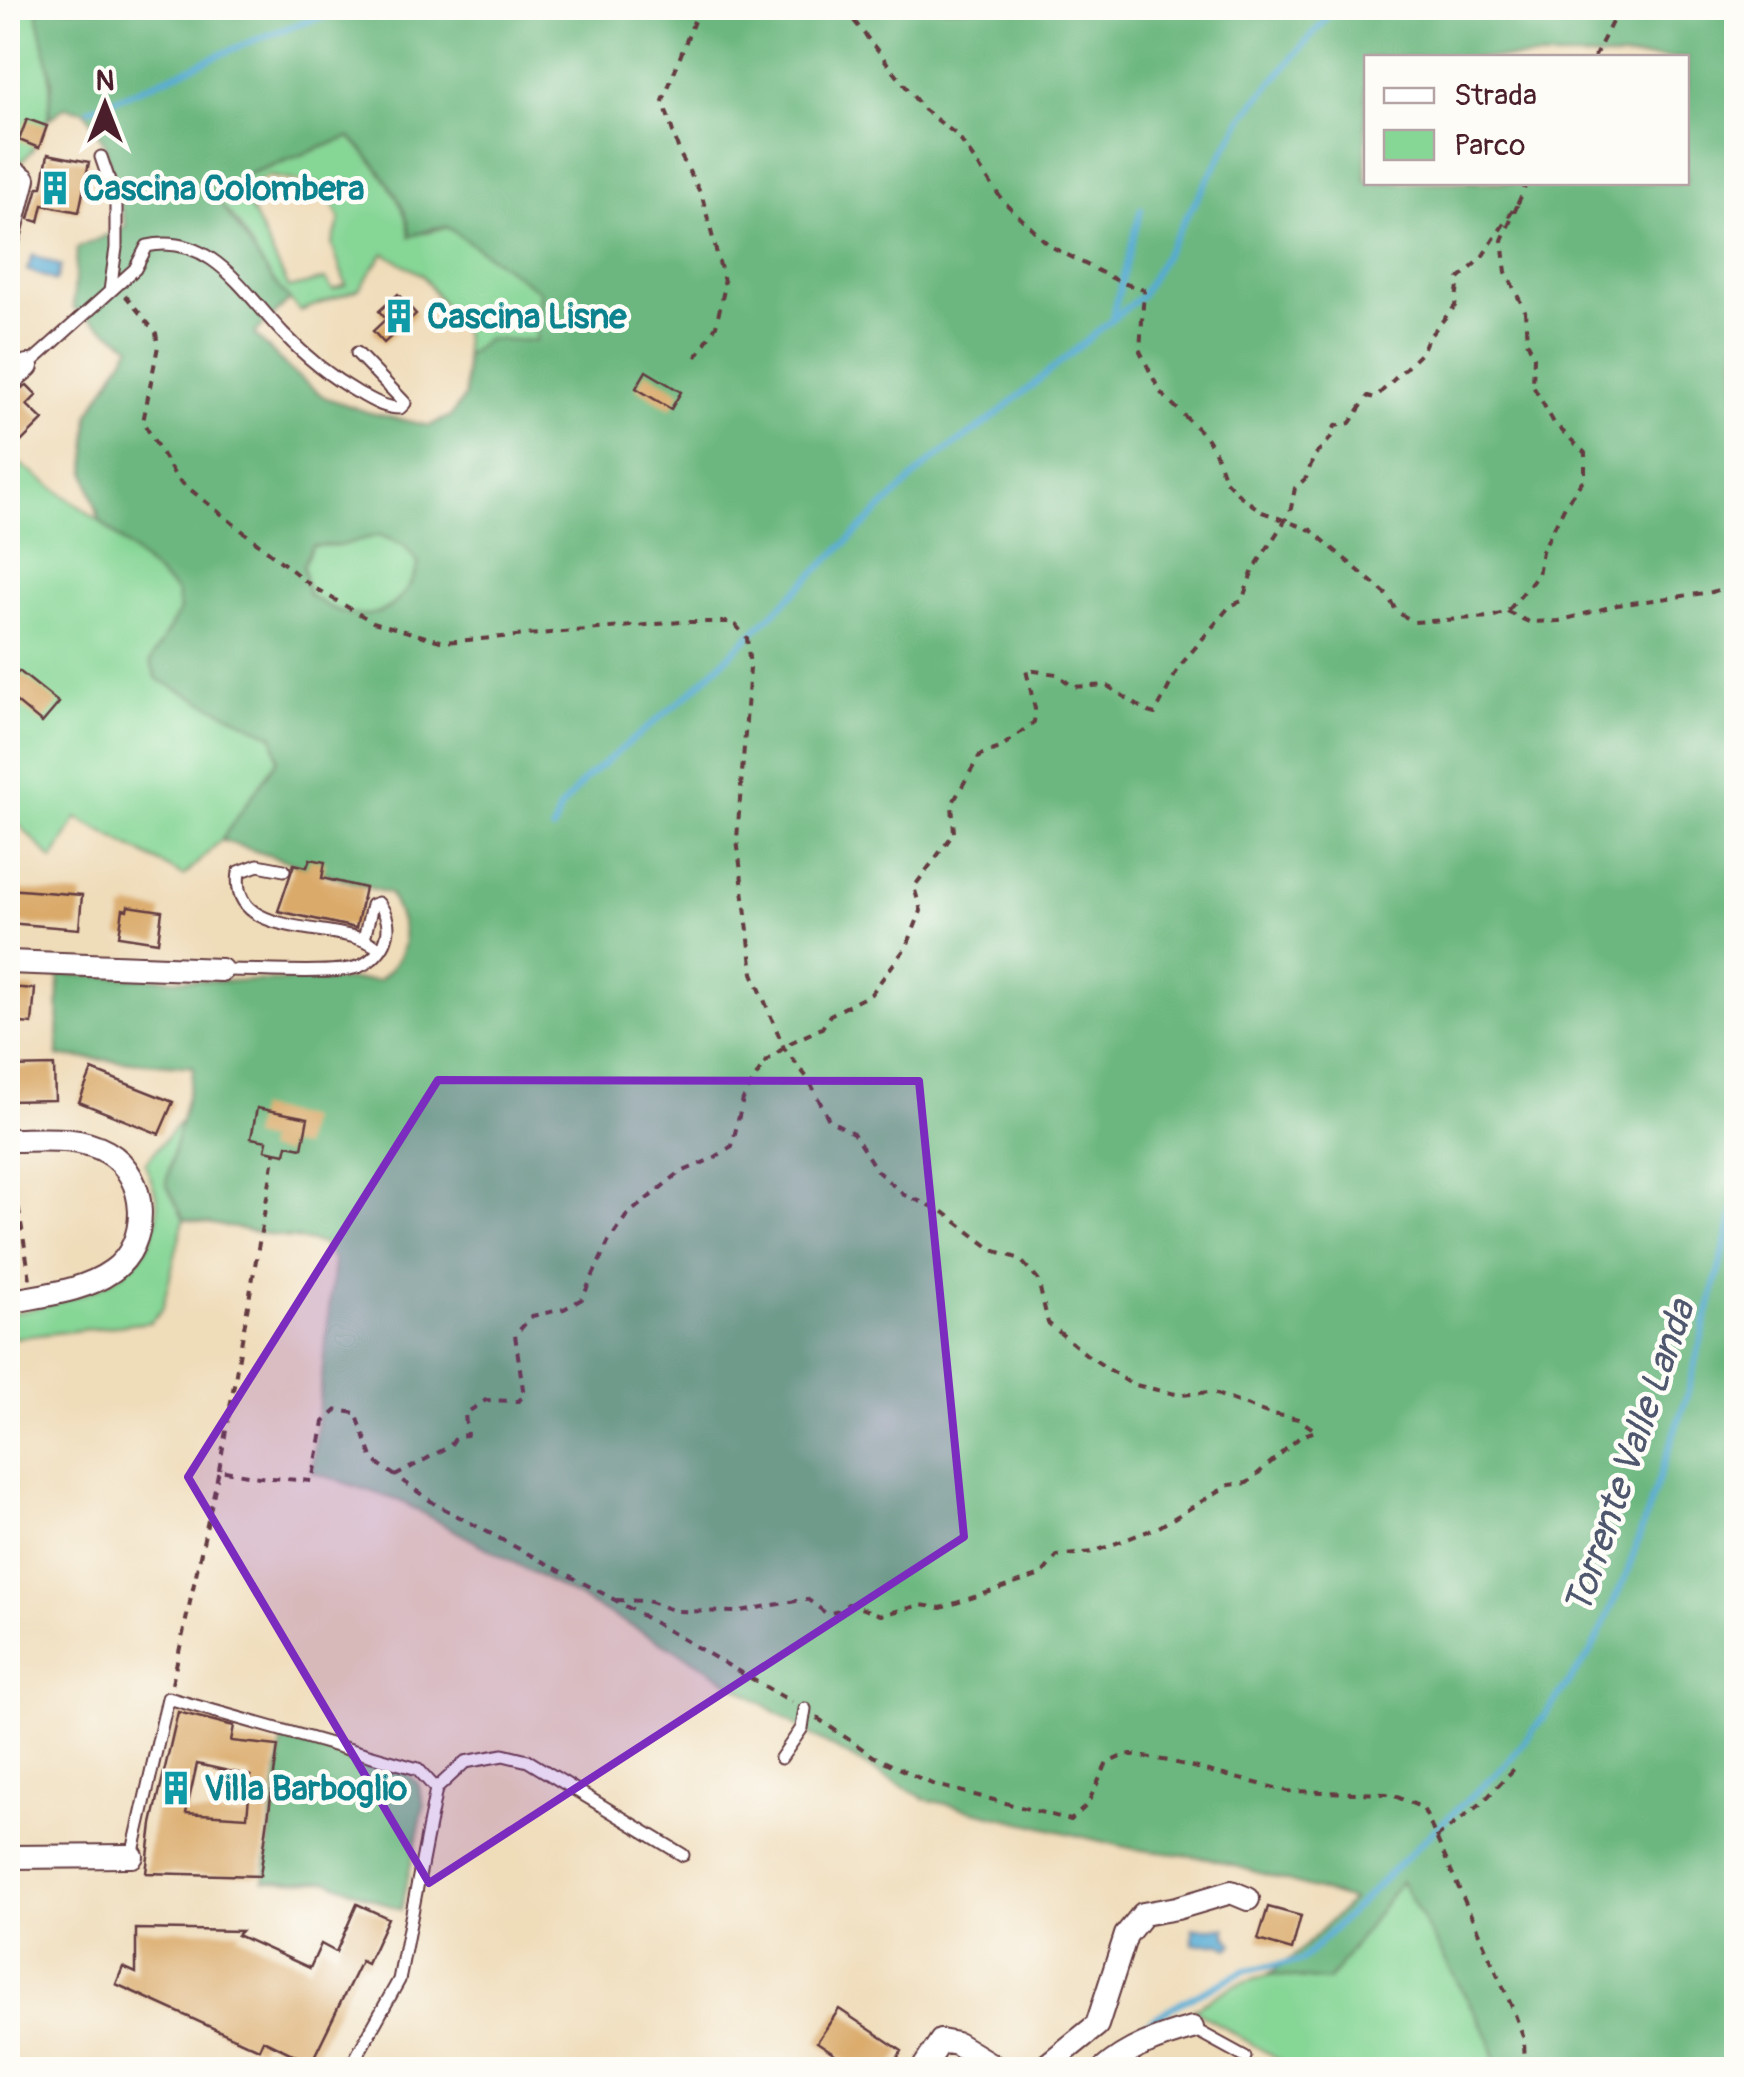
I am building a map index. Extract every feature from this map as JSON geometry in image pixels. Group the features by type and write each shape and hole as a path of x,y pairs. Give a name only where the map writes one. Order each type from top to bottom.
{"street":[{"path":"8,242 16,173"},
{"path":"8,381 26,366"},
{"path":"8,962 220,970"},
{"path":"8,1140 72,1140 109,1153 136,1184 141,1218 133,1248 112,1271 80,1286 8,1302"},
{"path":"8,1857 132,1856"},
{"path":"1041,2070 1098,2025 1126,1935 1143,1914 1231,1892 1248,1899"},
{"path":"1102,2070 1156,2038 1192,2028"},
{"path":"922,2070 940,2040 957,2044 1000,2070"}],"lane":[{"path":"101,158 116,201 113,288"},
{"path":"26,366 136,269 147,246 166,242 186,245 211,257 324,372 385,408 400,408 404,403 390,385 357,353"},
{"path":"284,870 258,865 239,872 239,892 245,906 261,917 364,940 380,950"},
{"path":"220,970 340,970 360,966 386,942 386,915 378,903 370,911 364,940"},
{"path":"132,1856 168,1698 418,1769 436,1789"},
{"path":"782,1758 802,1728 805,1710"},
{"path":"349,2070 399,1980 436,1789 465,1762 503,1755 528,1761 683,1855"},
{"path":"1192,2028 1245,2057"}],"path":[{"path":"696,357 716,326 725,285 702,196 680,154 663,101 698,8"},
{"path":"844,8 924,110 957,135 1003,201 1050,246 1144,290 1140,351 1160,392 1206,436 1226,480 1238,494 1262,512 1312,530 1386,595 1398,612 1414,622 1491,617 1507,612 1538,575 1542,551 1585,477 1585,454 1554,423 1533,386 1534,356 1527,341 1525,311 1506,272 1502,240 1526,185"},
{"path":"1596,55 1619,8"},
{"path":"395,1476 450,1446 457,1436 467,1435 466,1414 486,1400 518,1401 524,1396 515,1335 532,1316 564,1309 582,1299 608,1242 627,1216 679,1172 732,1146 743,1100 764,1063 822,1028 830,1015 871,994 907,946 921,911 914,887 954,834 952,804 967,776 980,755 1000,748 1034,722 1026,670 1058,674 1073,687 1106,685 1156,714 1179,667 1230,606 1242,601 1253,570 1290,513 1295,488 1306,478 1314,456 1330,439 1335,426 1350,423 1368,396 1375,398 1422,352 1428,338 1455,306 1459,280 1480,260 1519,201"},
{"path":"113,288 156,332 158,346 143,422 177,480 313,587 373,622 444,642 682,622 734,622 747,638 750,668 737,838 753,972 784,1048 809,1080 829,1120 853,1133 878,1171 904,1196 941,1210 993,1250 1020,1259 1038,1280 1048,1323 1131,1384 1180,1395 1211,1392 1266,1413 1300,1419 1316,1430 1302,1436 1247,1483 1228,1485 1159,1527 1093,1552 1057,1556 1041,1575 941,1608 922,1605 881,1615 848,1604 828,1614 807,1599 735,1612 675,1611 648,1600 615,1600"},
{"path":"1507,612 1529,622 1558,621 1618,605 1712,592 1736,584"},
{"path":"8,1140 33,1296"},
{"path":"168,1698 220,1470 275,1152"},
{"path":"220,1470 312,1481 324,1422 337,1410 356,1412 373,1460 435,1504 615,1600 805,1710 873,1756 932,1784 1071,1820 1087,1805 1108,1763 1127,1754 1287,1791 1390,1794 1423,1808 1512,2007 1524,2038 1525,2070"},
{"path":"1436,1838 1482,1802 1514,1769"}],"highlighted area":[{"path":"438,1080 919,1081 964,1537 429,1883 188,1477"}],"green space":[{"path":"8,8 36,8 51,93 43,132 15,168 8,164"},
{"path":"36,8 1736,8 1736,2069 1497,2069 1490,2040 1401,1881 1328,1981 1269,1975 1299,1952 1352,1900 1208,1858 1134,1849 925,1799 818,1739 696,1661 400,1501 312,1472 334,1262 323,1244 184,1219 166,1183 194,1067 58,1056 59,974 220,981 379,980 402,950 403,930 390,894 221,840 278,759 273,736 157,679 150,662 180,610 177,592 100,521 86,473 89,414 131,346 73,308 77,248 126,227 104,143 85,111 65,107 49,119 52,82","holes":["350,137 397,197 410,237 447,227 540,291 536,341 488,339 465,356 465,396 451,416 429,426 367,412 324,397 254,334 290,300 215,197 250,173","379,535 404,545 419,564 400,598 374,614 359,615 342,612 308,594 303,565 312,546 342,545"]},
{"path":"350,137 396,197 410,236 447,227 540,290 536,341 488,339 465,356 464,334 422,275 384,253 359,289 300,311 268,277 238,224 214,197 250,174","holes":["268,176 324,186 340,220 332,245 346,285 333,290 325,279 289,288 241,189"]},
{"path":"13,459 100,521 177,592 180,610 150,662 157,678 273,736 278,759 221,840 184,876 77,818 53,860 8,813 8,464"},
{"path":"379,535 404,545 419,564 410,584 388,608 359,615 326,605 308,594 303,565 312,545 342,545"},
{"path":"183,1118 166,1183 184,1219 162,1310 150,1322 8,1341 8,1314 100,1287 138,1260 150,1240 158,1210 145,1163"},
{"path":"283,1733 405,1771 418,1784 424,1806 401,1910 329,1881 264,1881"},
{"path":"1401,1880 1490,2040 1497,2069 1289,2069 1193,2009 1233,1986 1269,1975 1328,1981"}],"water":[{"path":"33,255 61,266 56,281 27,270"},
{"path":"1193,1928 1226,1928 1226,1935 1234,1944 1229,1948 1222,1944 1193,1944"}],"building":[{"path":"27,119 47,126 39,148 19,140"},
{"name":"Cascina Colombera","path":"48,154 89,162 79,212 43,205 39,222 29,219 38,187 42,187"},
{"name":"Cascina Lisne","path":"398,294 416,314 384,343 373,331 386,319 379,311"},
{"path":"646,371 681,392 671,409 636,388"},
{"path":"27,385 37,395 27,405 43,420 8,455 8,396"},
{"path":"19,671 59,703 42,723 8,695 8,685"},
{"path":"310,859 325,862 322,878 365,888 356,928 278,911 294,864 307,867"},
{"path":"8,889 82,895 79,929 8,923"},
{"path":"128,906 162,911 158,942 119,936 123,909"},
{"path":"8,987 35,989 32,1024 8,1022"},
{"path":"54,1066 55,1100 8,1101 8,1067"},
{"path":"92,1070 173,1102 159,1134 79,1102"},
{"path":"257,1108 308,1118 302,1148 287,1145 285,1154 265,1150 267,1141 251,1138"},
{"name":"Villa Barboglio","path":"178,1712 234,1726 231,1741 278,1746 260,1876 146,1873 152,1824","holes":["197,1764 251,1776 247,1817 186,1813"]},
{"path":"357,1904 388,1918 367,1964 361,1961 311,2063 263,2040 259,2049 116,1984 123,1967 136,1973 136,1929 241,1931 237,1935 310,1968 321,1944 336,1952"},
{"path":"1268,1907 1301,1916 1292,1950 1258,1940"},
{"path":"839,2009 902,2051 889,2070 859,2070 817,2042"}],"waterway":[{"path":"89,109 255,40 359,8"},
{"path":"553,830 560,809 586,778 690,693 929,463 989,421 1141,296 1246,113 1335,8"},
{"path":"1112,318 1141,209"},
{"name":"Torrente Valle Landa","path":"1076,2070 1172,2007 1246,1970 1301,1961 1506,1765 1544,1716 1591,1652 1627,1573 1687,1395 1736,1204"}],"place":[{"name":"Cascina Colombera","path":"55,188"},
{"name":"Cascina Lisne","path":"399,316"},
{"name":"Villa Barboglio","path":"176,1788"}]}
